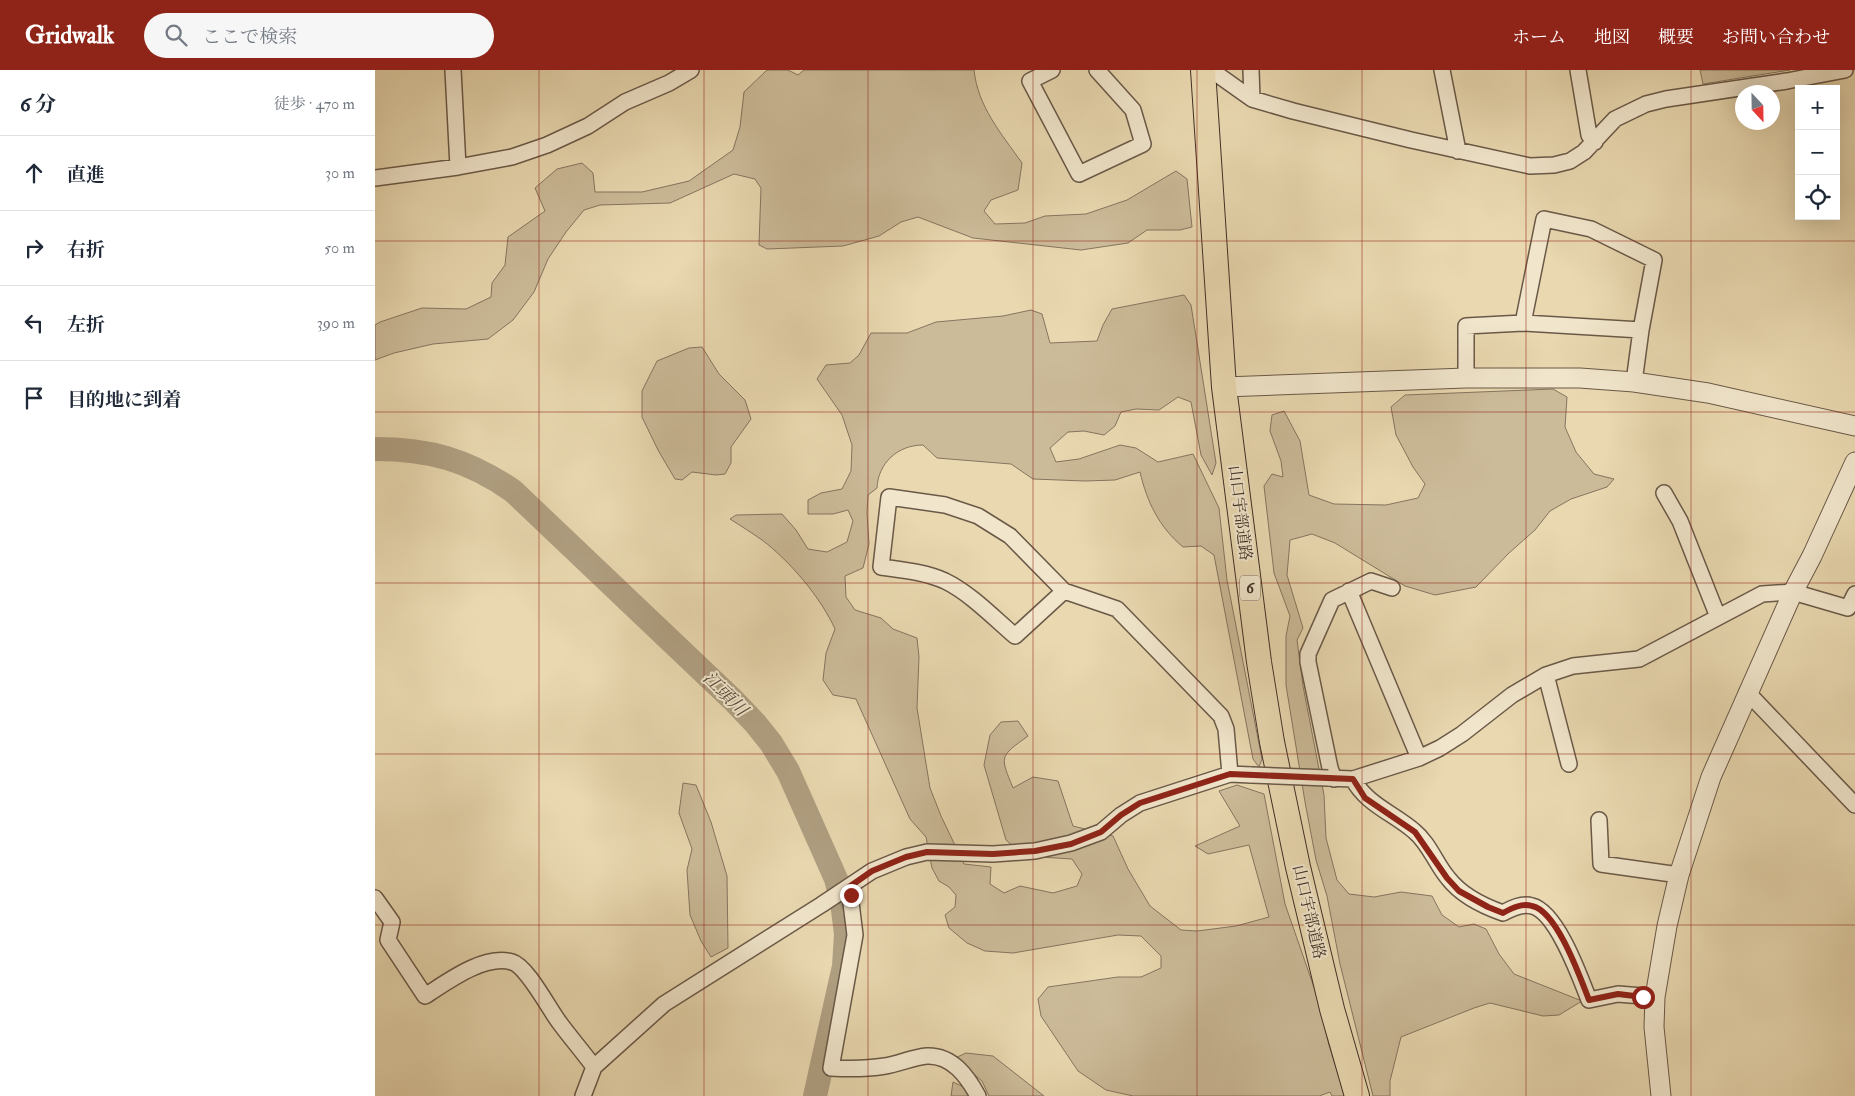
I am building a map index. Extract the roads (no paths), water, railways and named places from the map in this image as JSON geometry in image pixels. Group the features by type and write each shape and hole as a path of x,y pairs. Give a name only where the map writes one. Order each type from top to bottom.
{"main road":[{"name":"山口宇部道路","path":"1203,70 1224,387 1259,662 1272,742 1298,867 1332,1009 1357,1096"}],"street":[{"path":"453,70 458,167"},
{"path":"1052,70 1030,81 1079,174 1143,144 1133,110 1097,70"},
{"path":"1211,70 1252,99 1293,111 1458,151 1530,166 1554,165 1570,161 1595,142 1615,119 1646,104 1666,99 1845,70"},
{"path":"1251,70 1252,99"},
{"path":"1443,70 1458,151"},
{"path":"1578,70 1589,135 1595,142"},
{"path":"375,178 458,167 511,156 547,145 588,126 625,102 669,83 689,71"},
{"path":"1523,323 1543,218 1591,229 1654,260 1641,330 1634,382"},
{"path":"1466,378 1466,326 1523,323 1641,330"},
{"path":"1224,387 1538,377 1634,382 1708,393 1855,426"},
{"path":"1661,1096 1654,1027 1655,998 1667,926 1679,875 1711,777 1747,692 1855,462"},
{"path":"1664,493 1680,521 1718,617"},
{"path":"1064,590 1015,636 976,602 945,582 921,574 881,567 889,497 945,505 979,516 1010,536 1064,590 1117,609 1221,716 1226,729 1230,774"},
{"path":"1331,778 1308,654 1333,600 1371,581 1392,588"},
{"path":"1349,591 1419,758"},
{"path":"583,1096 595,1067 664,1004 872,871 906,857 927,852 993,854 1035,851 1071,844 1101,832 1121,815 1140,803 1230,774 1353,779 1419,758 1440,748 1462,734 1512,695 1546,675 1573,666 1639,659 1761,594 1793,592 1848,608 1855,594"},
{"path":"1546,675 1569,764"},
{"path":"1747,692 1855,805"},
{"path":"1353,779 1365,798 1415,832 1447,878 1459,891 1503,913 1514,906 1532,905 1542,910 1551,920 1570,953 1589,1000 1618,994 1655,998"},
{"path":"1599,820 1601,864 1679,875"},
{"path":"842,891 855,934 831,1068 858,1069 886,1066 926,1056 941,1057 952,1063 966,1076 978,1096"},
{"path":"375,898 392,922 381,943 425,996 473,966 498,961 517,964 532,980 558,1022 595,1067"}],"waterway":[{"name":"江頭川","path":"375,449 413,451 448,458 480,471 513,491 733,700 771,743 788,771 836,879 842,902 846,934 844,966 815,1096"}]}
